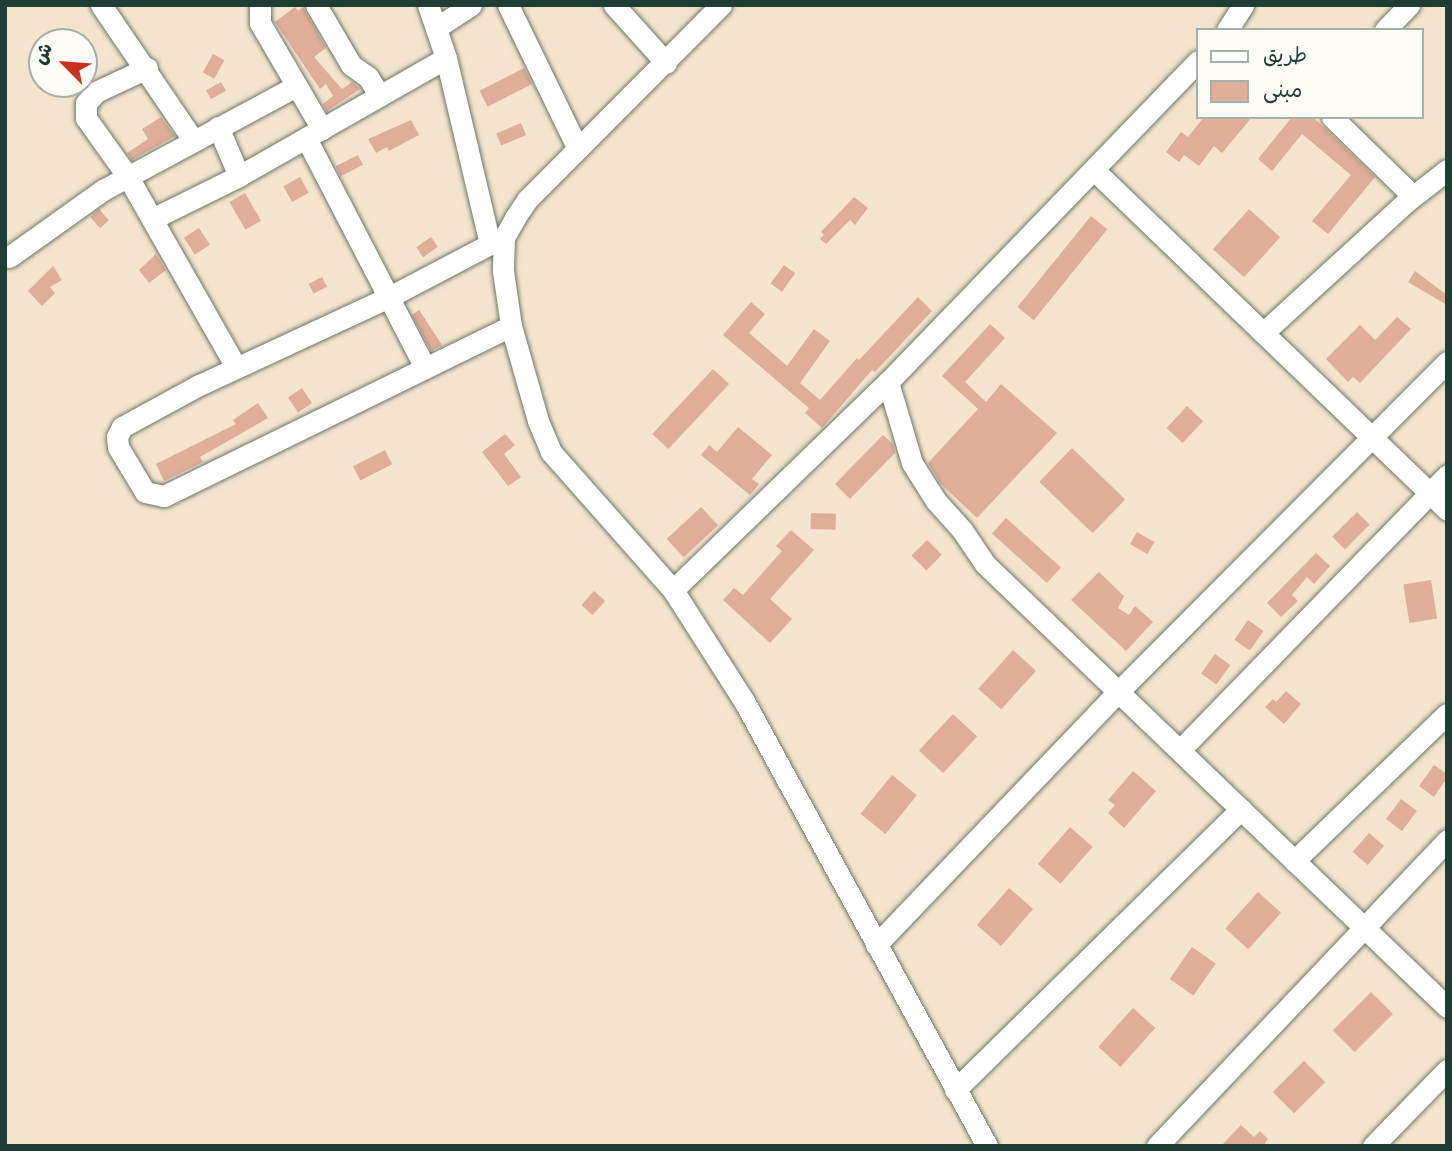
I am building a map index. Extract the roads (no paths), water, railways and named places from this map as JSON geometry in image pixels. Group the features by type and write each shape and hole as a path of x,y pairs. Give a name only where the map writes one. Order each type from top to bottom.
{"street":[{"path":"101,5 147,68 193,140"},
{"path":"260,5 260,23 296,86 314,133 389,297 425,368"},
{"path":"316,5 351,65 368,77 380,96"},
{"path":"428,5 446,58 497,241 511,326 538,421 551,452 673,590 744,701 987,1146"},
{"path":"436,28 471,5"},
{"path":"508,5 578,149"},
{"path":"614,5 666,63"},
{"path":"511,326 164,496 145,492 118,447 117,437 122,427 236,368 389,297 497,241 527,200 721,5"},
{"path":"1387,28 1409,5"},
{"path":"152,219 239,176 446,58"},
{"path":"673,590 888,382 1196,63"},
{"path":"147,68 96,92 84,111 128,177 236,368"},
{"path":"9,257 103,190 296,86"},
{"path":"1334,119 1413,196"},
{"path":"218,127 239,176"},
{"path":"1094,170 1447,510"},
{"path":"1263,333 1413,196 1447,170"},
{"path":"876,945 1120,690 1447,362"},
{"path":"888,382 912,463 936,501 962,530 985,564 1120,690 1447,1007"},
{"path":"1181,749 1447,475"},
{"path":"1294,861 1447,714"},
{"path":"955,1090 1241,808"},
{"path":"1157,1146 1363,926 1447,841"},
{"path":"1373,1146 1447,1070"}]}
